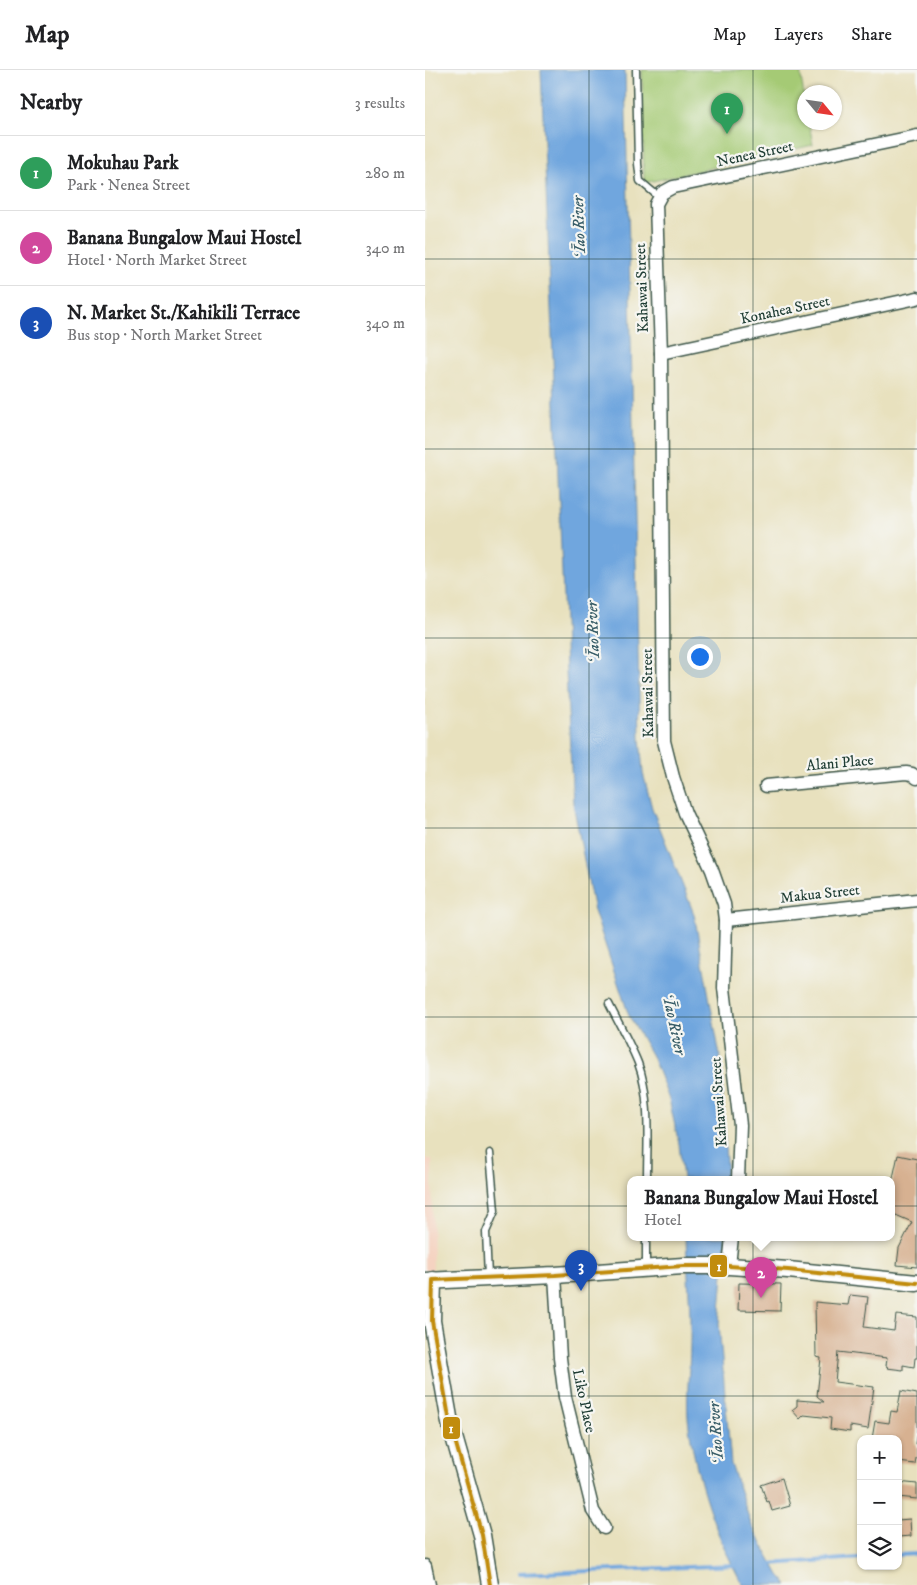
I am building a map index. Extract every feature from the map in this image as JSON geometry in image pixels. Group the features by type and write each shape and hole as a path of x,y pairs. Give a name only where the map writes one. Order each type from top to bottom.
{"street":[{"name":"Nenea Street","path":"660,196 666,190 673,187 917,136"},
{"name":"Kahawai Street","path":"660,196 656,204 656,212 661,353 664,741 682,804 712,870 724,904 726,920 723,988 740,1125 738,1176"},
{"name":"Konahea Street","path":"661,353 917,298"},
{"name":"Alani Place","path":"766,786 908,773 917,778"},
{"name":"Makua Street","path":"726,920 917,900"},
{"path":"729,1266 732,1241"},
{"path":"490,1585 482,1535 450,1423 432,1321 429,1280 555,1276 683,1266 729,1266 917,1283"},
{"name":"Liko Place","path":"555,1276 561,1378 593,1511 604,1528"},
{"path":"425,1566 429,1585"}],"lane":[{"path":"637,70 638,164 640,181 660,196"},
{"path":"609,1004 639,1065 645,1092 647,1176"},
{"path":"488,1278 486,1232 495,1211 490,1153"},
{"path":"646,1268 647,1241"}],"shaded area":[{"path":"425,1159 432,1159 433,1280 425,1281"}],"green space":[{"path":"642,70 800,70 802,85 797,85 797,130 810,130 813,145 644,183"}],"water":[{"name":"ʻĪao River","path":"541,70 625,70 640,738 643,773 652,808 694,914 720,1056 727,1176 683,1176 679,1144 669,1099 652,1056 629,1016 594,911 573,803"},
{"name":"ʻĪao River","path":"686,1241 726,1241 719,1324 731,1464 751,1524 779,1575 788,1585 743,1585 716,1528 702,1488 689,1427 689,1303"}],"building":[{"path":"898,1155 917,1159 917,1267 897,1265 899,1248 912,1222 895,1215 895,1176 893,1176"},
{"path":"739,1283 781,1284 780,1311 738,1310"},
{"path":"850,1295 868,1297 864,1327 894,1331 896,1315 917,1317 917,1358 915,1358 914,1367 903,1365 903,1370 887,1368 887,1358 838,1352 835,1382 874,1387 868,1429 850,1426 850,1432 830,1429 831,1418 804,1415 800,1419 792,1410 797,1406 797,1400 824,1402 817,1396 821,1358 816,1357 815,1302 848,1305"},
{"path":"901,1391 917,1394 915,1444 917,1444 917,1458 915,1464 902,1462 902,1435 873,1435 875,1421 889,1423 891,1411 897,1412"},
{"path":"782,1478 790,1506 772,1511 761,1485"},
{"path":"902,1482 917,1484 917,1499 902,1497"},
{"path":"910,1519 911,1536 902,1537 902,1520"}],"waterway":[{"path":"902,1555 917,1554"},
{"path":"768,1564 857,1558"},
{"path":"519,1574 736,1565"}],"transit line":[{"name":"1","path":"490,1585 482,1535 450,1423 432,1321 433,1280 555,1275 683,1266 729,1266 917,1283"}],"place":[{"name":"Mokuhau Park","path":"727,134"},
{"name":"N. Market St./Kahikili Terrace","path":"581,1291"},
{"name":"Banana Bungalow Maui Hostel","path":"761,1298"}]}
